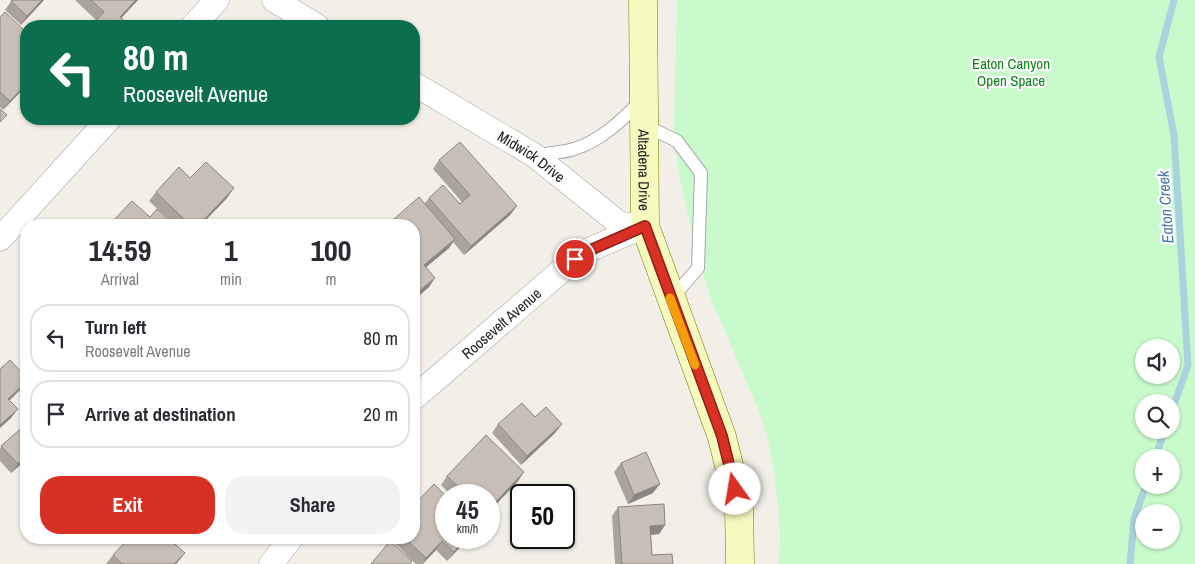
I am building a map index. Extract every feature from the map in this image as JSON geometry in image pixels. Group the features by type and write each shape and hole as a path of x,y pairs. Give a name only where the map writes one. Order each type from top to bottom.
{"main road":[{"name":"Altadena Drive","path":"643,0 645,226 670,300 722,436 739,506 740,564"}],"street":[{"path":"198,20 216,0"},
{"path":"274,0 308,20"},
{"name":"Midwick Drive","path":"420,88 534,155 587,200 620,224 645,226"},
{"path":"0,239 104,125"},
{"name":"Roosevelt Avenue","path":"420,393 575,259 586,252 645,226"},
{"path":"271,564 286,544"}],"lane":[{"path":"534,155 574,149 594,140 617,125 644,98"},
{"path":"644,125 677,141 701,174 698,268 670,300"}],"green space":[{"name":"Eaton Canyon Open Space","path":"677,0 1195,0 1195,564 779,564 780,532 775,476 767,436 758,409 710,296 694,243 679,174 674,131"}],"building":[{"path":"12,0 42,0 27,16"},
{"path":"91,0 136,0 120,17 124,20 97,20 104,12"},
{"path":"5,12 20,26 20,90 10,101 0,92 0,17"},
{"path":"0,109 7,115 0,122"},
{"path":"460,142 517,206 471,246 429,198 443,185 460,204 470,195 439,160"},
{"path":"206,162 234,188 205,219 184,219 156,192 179,167 190,178"},
{"path":"419,197 455,239 424,265 435,278 420,290 420,219 394,219"},
{"path":"132,201 150,217 157,209 168,219 115,219"},
{"path":"10,360 20,371 20,388 8,399 18,409 0,425 0,369"},
{"path":"522,403 535,417 546,407 562,424 527,456 498,424"},
{"path":"20,429 20,462 18,464 1,446"},
{"path":"486,435 524,472 513,484 510,484 510,487 500,497 500,484 455,484 447,476"},
{"path":"646,452 660,484 634,495 621,463"},
{"path":"434,484 435,548 426,558 411,544 420,544 420,499"},
{"path":"664,504 665,525 650,526 652,555 672,554 673,564 622,564 618,507"},
{"path":"123,544 175,544 185,553 174,564 122,564 113,555"},
{"path":"388,544 393,544 412,561 410,564 371,564"}],"waterway":[{"name":"Eaton Creek","path":"1174,0 1159,57 1174,135 1188,365 1178,394"},
{"name":"Eaton Creek","path":"1158,449 1162,439"},
{"name":"Eaton Creek","path":"1130,564 1134,519 1143,494"}],"slow traffic":[{"path":"670,298 695,365"}],"route":[{"path":"575,259 586,252 645,226 670,300 722,436 735,489"}]}
